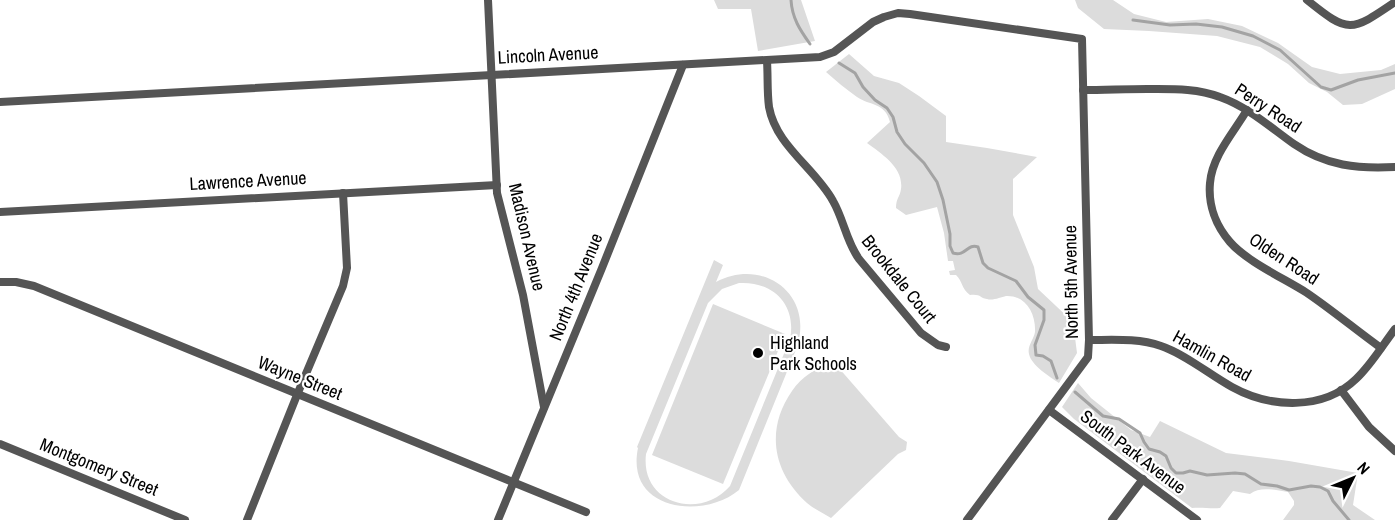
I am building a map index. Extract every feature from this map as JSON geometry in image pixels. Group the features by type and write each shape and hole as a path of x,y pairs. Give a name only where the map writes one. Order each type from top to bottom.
{"street":[{"name":"Madison Avenue","path":"488,0 497,193 523,295 544,408"},
{"path":"1307,0 1330,19 1350,26 1370,20 1395,2"},
{"name":"Lincoln Avenue","path":"0,102 820,57 834,52 873,22 884,16 898,13 1082,39"},
{"name":"North 5th Avenue","path":"967,520 1088,357 1082,39"},
{"name":"Brookdale Court","path":"767,61 769,106 772,118 784,141 834,201 848,240 859,260 921,333 938,345 946,347"},
{"name":"North 4th Avenue","path":"498,520 683,65"},
{"name":"Perry Road","path":"1083,90 1179,89 1218,96 1247,110 1296,145 1318,157 1346,166 1371,168 1395,166"},
{"name":"Olden Road","path":"1247,110 1218,156 1210,181 1210,202 1217,224 1231,243 1246,256 1323,304 1381,348"},
{"name":"Lawrence Avenue","path":"0,212 497,185"},
{"path":"248,520 343,286 347,268 343,193"},
{"name":"Wayne Street","path":"0,282 16,282 34,286 586,512"},
{"name":"Hamlin Road","path":"1089,340 1134,340 1164,347 1253,397 1275,403 1294,403 1310,402 1341,390 1355,380 1395,329"},
{"path":"1341,390 1370,427 1395,451"},
{"name":"South Park Avenue","path":"1049,410 1197,520"},
{"name":"Montgomery Street","path":"0,444 185,520"},
{"path":"1112,520 1143,479"}],"shaded area":[{"path":"714,0 801,0 815,41 758,51 751,9 718,9"},
{"path":"1075,0 1113,0 1134,14 1166,22 1208,19 1242,26 1278,43 1312,67 1340,74 1381,70 1395,64 1395,89 1362,104 1343,105 1327,92 1309,83 1288,64 1260,47 1217,36 1104,29 1078,8"},
{"path":"849,54 874,76 899,83 946,116 946,142 1037,157 1013,179 1013,215 1034,267 1038,289 1073,322 1077,353 1059,383 1041,370 1030,358 1029,348 1035,325 1032,312 1024,302 1006,296 984,299 977,295 970,295 956,275 950,275 949,271 955,270 953,261 948,261 937,207 906,215 896,208 901,189 899,174 891,162 867,143 890,122 888,116 881,108 857,97 826,72"},
{"path":"714,260 723,265 716,282 734,275 751,274 767,278 780,285 791,297 798,311 800,328 797,347 739,490 724,499 706,505 688,507 670,504 655,497 643,485 637,469 637,447","holes":["739,283 751,283 772,291 786,306 790,316 790,339 730,486 718,496 704,503 675,502 662,496 653,485 647,471 646,454 708,303 722,289"]},
{"path":"713,304 785,334 723,484 652,455"},
{"path":"831,359 899,437 907,442 906,450 898,454 831,518 807,503 795,491 780,464 776,435 783,406 792,391 805,377"},
{"path":"1078,383 1091,398 1131,430 1150,437 1160,421 1226,453 1358,473 1353,505 1375,520 1283,520 1294,505 1294,501 1288,492 1268,489 1250,494 1233,491 1220,508 1192,508 1074,419 1062,407"}],"waterway":[{"path":"791,0 797,24 810,44"},
{"path":"1133,20 1170,25 1196,24 1222,27 1253,36 1280,50 1321,87 1331,90 1358,80 1395,73"},
{"path":"839,63 855,73 863,87 875,100 887,108 905,144 924,163 937,182 943,200 953,253 957,254 971,247 978,247 983,263 988,268 1016,281 1028,297 1044,310 1044,320 1035,345 1036,355 1051,361 1057,378"},
{"path":"1075,392 1103,416 1119,419 1140,433 1149,449 1166,456 1176,473 1190,471 1207,475 1245,474 1261,484 1289,490 1311,486 1320,487 1328,491 1333,501 1349,520"}],"place":[{"name":"Highland Park Schools","path":"758,353"}]}
